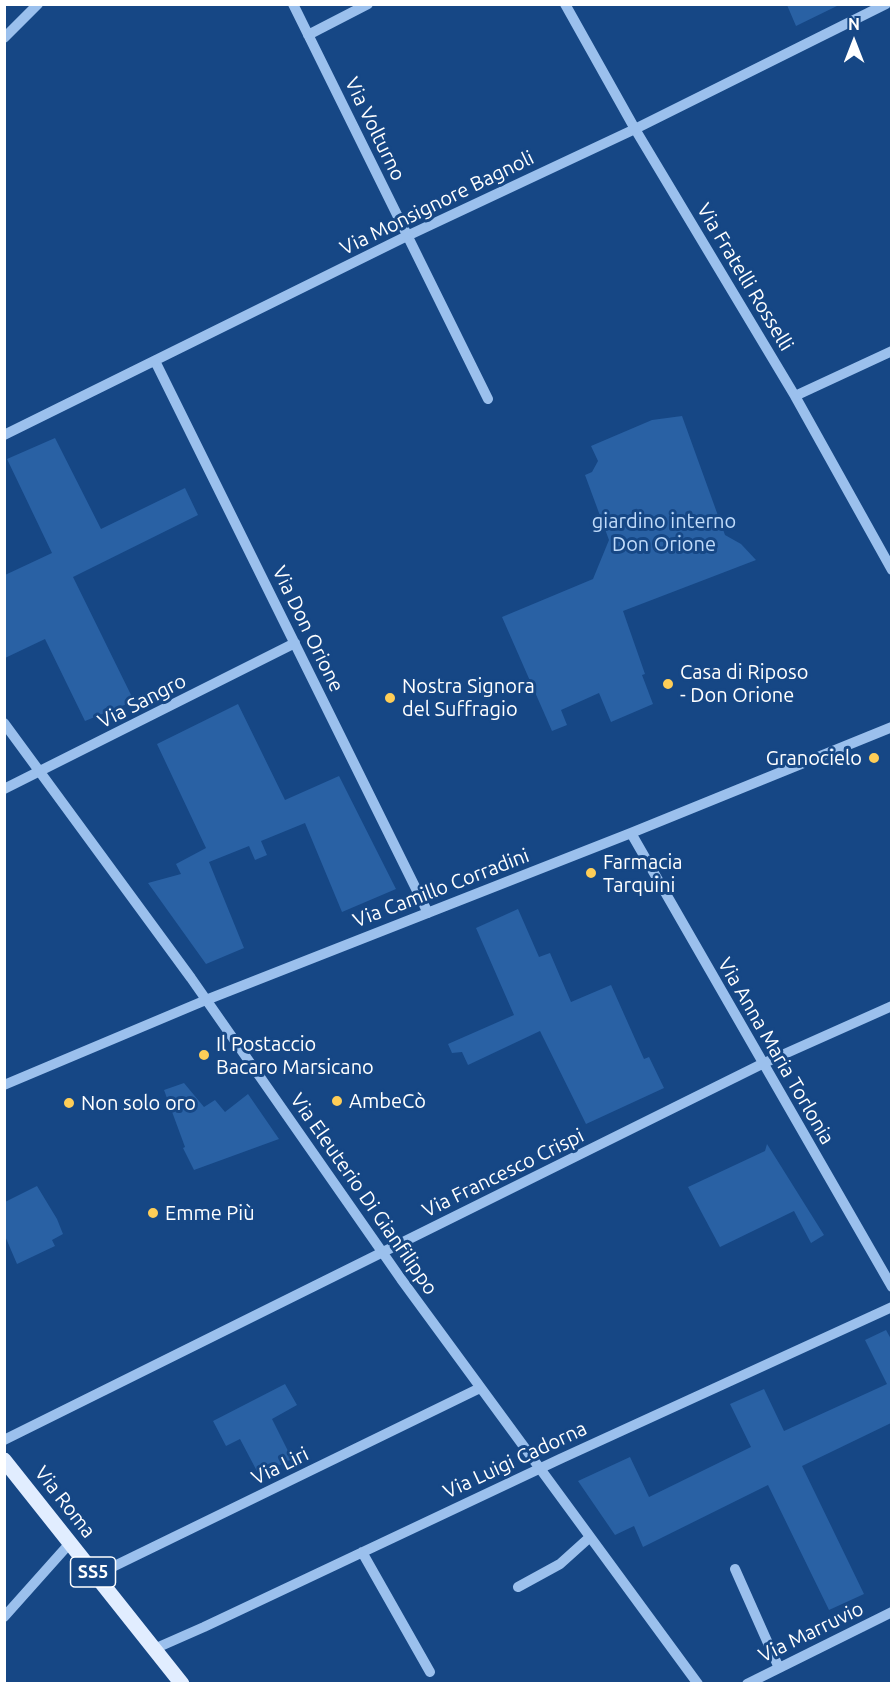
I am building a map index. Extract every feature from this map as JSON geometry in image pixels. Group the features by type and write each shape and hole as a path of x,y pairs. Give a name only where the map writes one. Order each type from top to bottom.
{"main road":[{"name":"Via Roma","path":"4,1460 182,1683"}],"street":[{"path":"4,38 38,4"},
{"name":"Via Volturno","path":"293,4 488,399"},
{"path":"308,35 368,4"},
{"name":"Via Fratelli Rosselli","path":"565,4 635,129 795,396 891,570"},
{"name":"Via Monsignore Bagnoli","path":"4,435 407,236 635,129 885,4"},
{"path":"795,396 891,351"},
{"name":"Via Don Orione","path":"155,361 428,913"},
{"name":"Via Sangro","path":"4,789 295,643"},
{"name":"Via Eleuterio Di Gianfilippo","path":"4,723 206,1000 480,1388 698,1683"},
{"name":"Via Camillo Corradini","path":"4,1085 206,1000 631,833 891,727"},
{"name":"Via Anna Maria Torlonia","path":"631,833 891,1287"},
{"name":"Via Francesco Crispi","path":"4,1440 762,1064 891,1006"},
{"name":"Via Luigi Cadorna","path":"154,1649 539,1468 891,1307"},
{"name":"Via Liri","path":"96,1575 480,1388"},
{"path":"518,1587 560,1564 590,1537"},
{"path":"4,1617 70,1543"},
{"path":"362,1552 430,1672"},
{"path":"735,1569 779,1668"},
{"name":"Via Marruvio","path":"747,1683 891,1612"}],"green space":[{"path":"787,5 839,5 796,26"},
{"name":"giardino interno Don Orione","path":"682,416 725,535 741,544 756,560 623,611 653,704 611,722 599,693 561,710 567,725 552,731 502,617 593,579 609,540 585,475 592,472 598,461 591,446 652,420"},
{"path":"55,438 101,529 185,488 198,515 73,577 134,701 85,721 45,639 5,658 5,575 52,553 7,459"},
{"path":"238,704 285,800 339,776 396,889 342,912 305,823 261,841 267,855 255,860 249,846 209,862 244,948 206,964 148,883 181,874 176,864 206,848 157,744"},
{"path":"518,909 539,957 550,953 571,1002 611,985 644,1059 649,1057 664,1088 586,1124 540,1031 468,1065 462,1052 452,1053 448,1044 514,1015 476,928"},
{"path":"184,1083 204,1107 215,1100 225,1112 248,1094 279,1139 194,1170 183,1148 185,1147 164,1090"},
{"path":"767,1144 824,1235 811,1243 794,1211 720,1247 688,1187 765,1151"},
{"path":"37,1186 57,1219 63,1234 52,1240 55,1246 17,1264 5,1236 5,1202"},
{"path":"886,1330 891,1339 891,1423 802,1466 864,1594 829,1610 768,1485 643,1547 634,1526 615,1535 578,1481 630,1457 649,1497 751,1447 730,1404 764,1389 784,1431 887,1384 865,1340"},
{"path":"285,1384 297,1405 272,1419 292,1459 259,1475 240,1439 226,1446 213,1421"}],"place":[{"name":"Casa di Riposo - Don Orione","path":"668,684"},
{"name":"Nostra Signora del Suffragio","path":"390,698"},
{"name":"Granocielo","path":"874,758"},
{"name":"Farmacia Tarquini","path":"591,873"},
{"name":"Il Postaccio Bacaro Marsicano","path":"204,1055"},
{"name":"AmbeCò","path":"337,1101"},
{"name":"Non solo oro","path":"69,1103"},
{"name":"Emme Più","path":"153,1213"}]}
